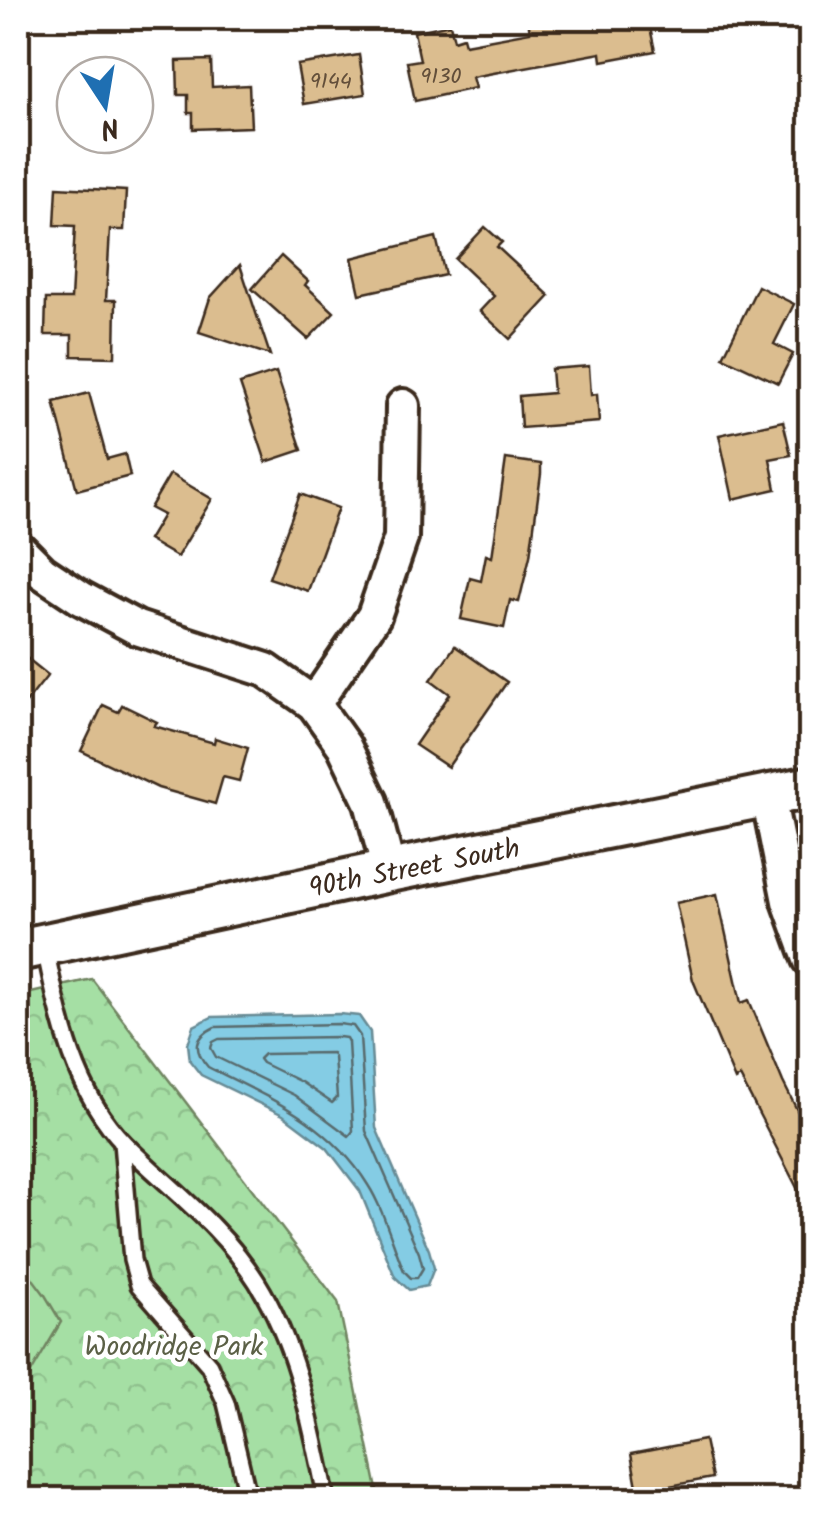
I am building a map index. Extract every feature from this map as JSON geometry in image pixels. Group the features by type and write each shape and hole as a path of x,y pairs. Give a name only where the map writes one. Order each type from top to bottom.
{"street":[{"path":"314,704 374,616 401,538 402,406"},
{"path":"18,548 42,572 95,606 137,628 266,670 314,704 344,746 372,802 389,871"},
{"name":"90th Street South","path":"31,947 810,787"},
{"path":"768,796 789,901 810,959"}],"lane":[{"path":"31,947 92,1100 122,1142 211,1222 256,1282 288,1342 327,1500"},
{"path":"122,1142 132,1260 139,1286 209,1365 226,1403 249,1500"}],"green space":[{"name":"Woodridge Park","path":"92,979 338,1302 379,1499 18,1499 18,996"},
{"path":"18,1259 61,1322 25,1383 18,1388"}],"water":[{"path":"359,1016 370,1032 376,1128 429,1250 434,1268 427,1286 409,1290 395,1277 360,1191 327,1148 283,1115 201,1075 190,1061 188,1044 194,1026 212,1017"}],"building":[{"path":"648,18 655,51 602,61 601,53 472,77 475,88 415,101 407,62 420,60 414,32 450,24 454,40 463,37 465,44 530,32 528,20"},
{"path":"359,55 365,94 304,104 297,65"},
{"path":"211,60 212,87 249,85 251,127 193,129 188,95 178,95 177,61"},
{"path":"57,187 126,191 124,230 110,230 106,300 116,300 115,357 72,356 72,335 45,335 46,299 71,299 75,226 55,225"},
{"path":"485,227 502,242 497,247 550,296 510,339 480,311 494,296 455,259"},
{"path":"436,237 445,275 360,294 352,258"},
{"path":"281,256 334,312 308,339 252,289"},
{"path":"240,265 270,355 199,332 210,298"},
{"path":"758,286 794,304 774,344 793,354 778,383 723,357"},
{"path":"589,366 591,395 597,394 599,422 521,428 519,396 553,393 551,369"},
{"path":"276,372 302,450 266,462 240,384"},
{"path":"89,393 107,459 125,454 130,476 77,490 54,402"},
{"path":"783,421 791,455 770,459 776,489 733,499 719,435"},
{"path":"506,459 541,464 541,474 530,556 519,602 510,600 504,628 461,619 470,578 481,581 486,555 492,557"},
{"path":"170,474 212,499 177,557 148,540 163,515 150,508"},
{"path":"300,494 338,508 308,591 269,578"},
{"path":"455,646 507,682 448,767 415,745 450,694 431,680"},
{"path":"18,651 48,675 18,713"},
{"path":"103,705 118,712 122,705 157,722 154,726 248,748 239,781 223,777 215,804 158,788 81,751"},
{"path":"717,894 741,1003 749,1000 803,1122 810,1119 810,1213 740,1077 735,1080 693,980 676,903"},
{"path":"704,1440 712,1478 638,1492 631,1454"}]}
